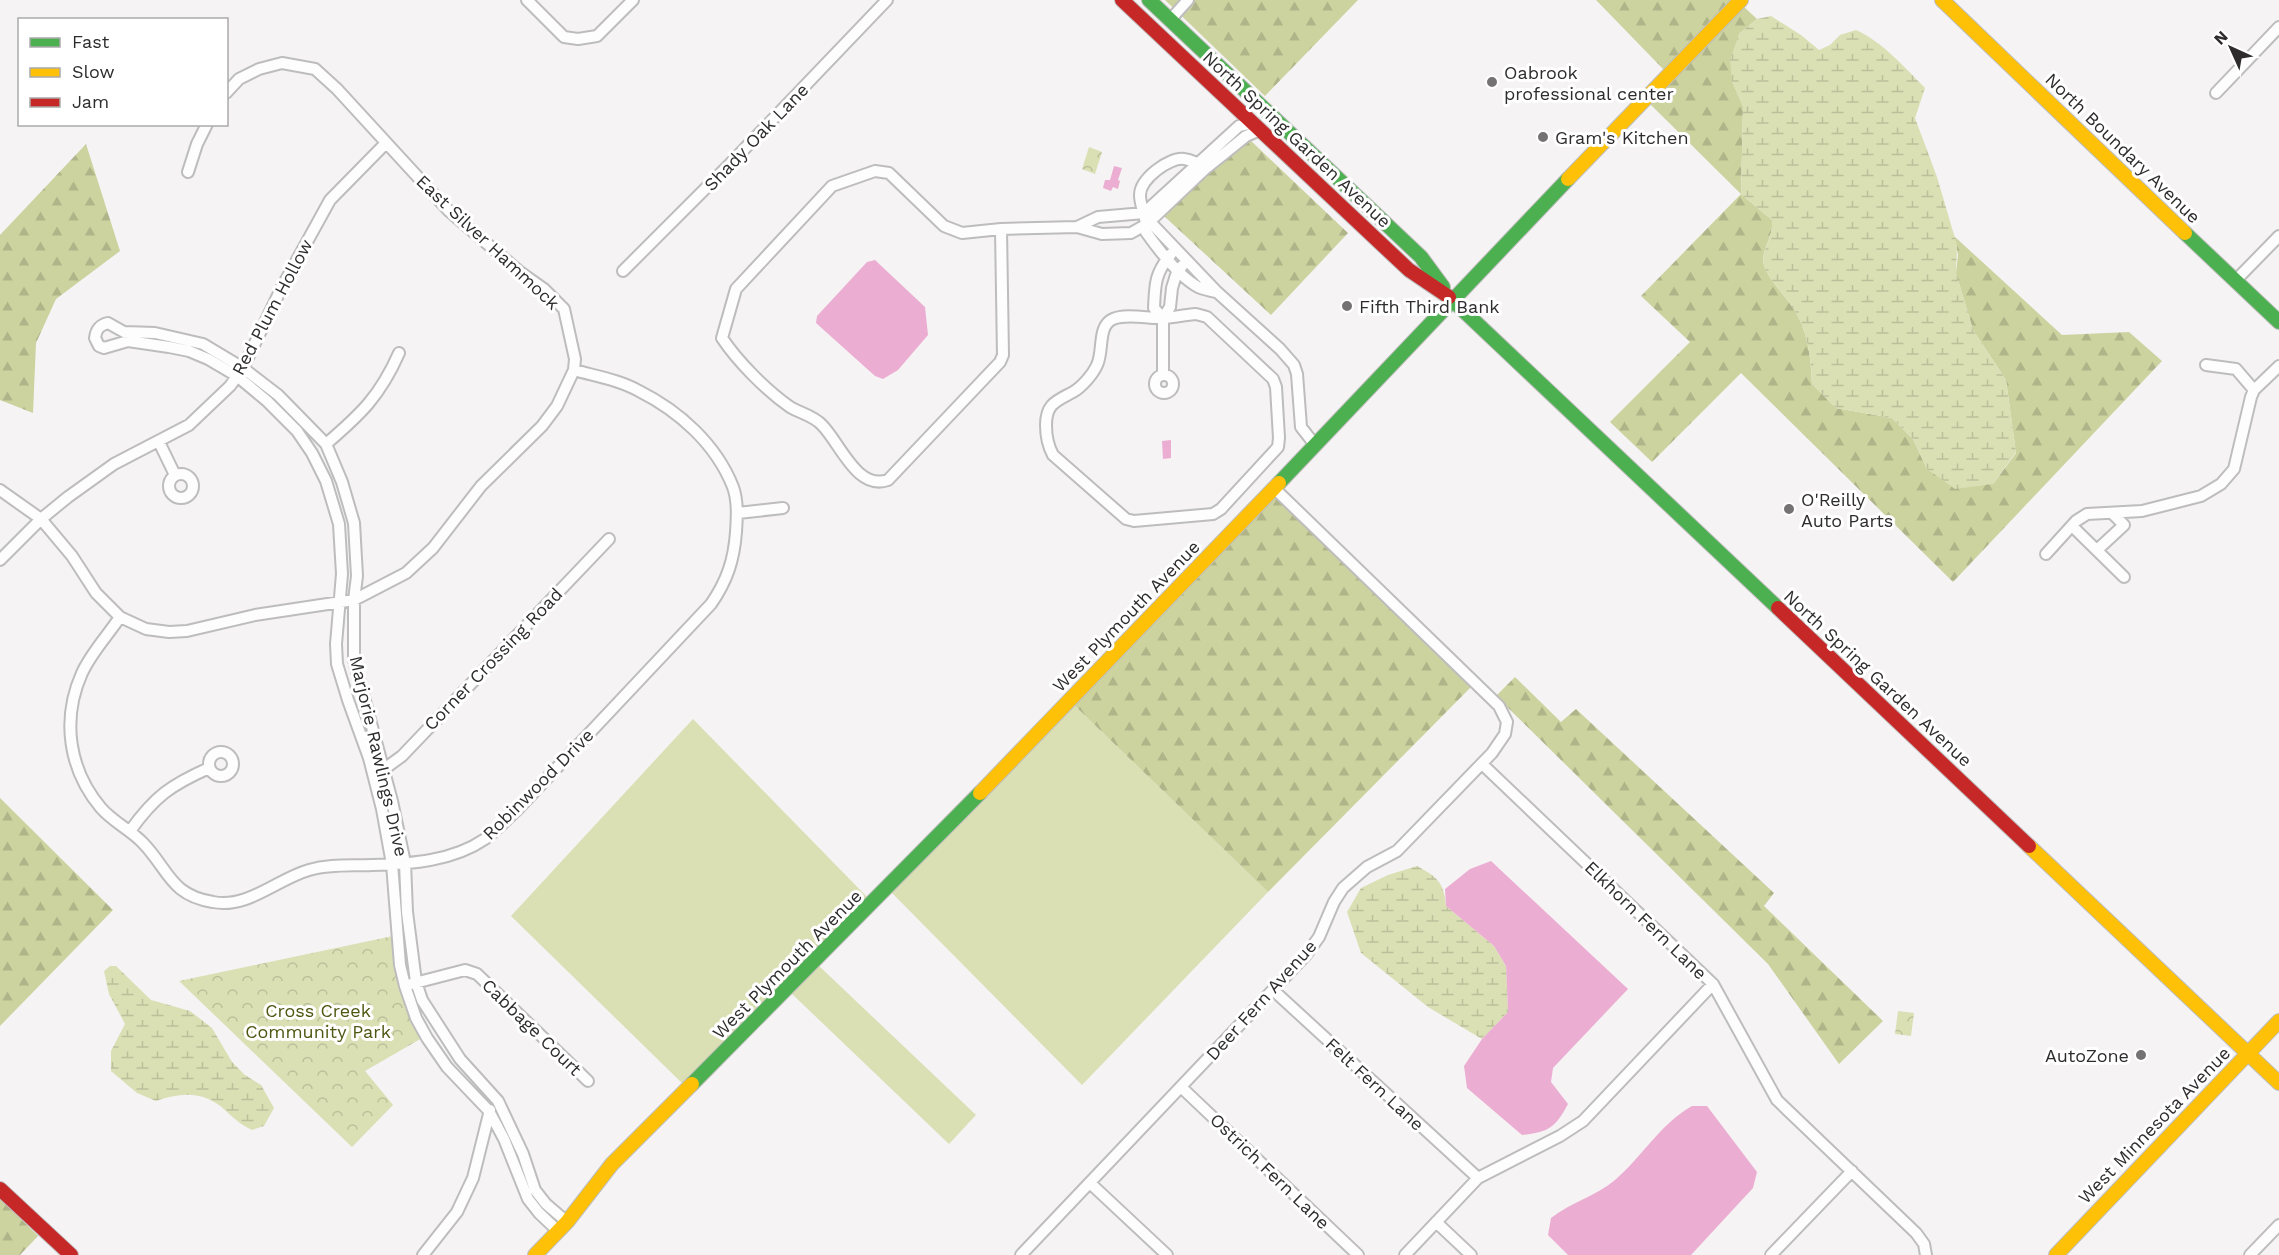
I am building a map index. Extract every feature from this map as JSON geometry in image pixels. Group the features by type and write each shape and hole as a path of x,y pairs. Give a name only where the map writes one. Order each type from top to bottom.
{"main road":[{"name":"North Spring Garden Avenue","path":"1122,0 1409,270 1452,298"},
{"name":"North Spring Garden Avenue","path":"1149,0 1421,257 1452,298 2279,1083"},
{"name":"West Plymouth Avenue","path":"535,1255 563,1226 612,1164 910,865 1274,488 1452,298 1741,0"},
{"name":"North Boundary Avenue","path":"1942,0 2279,322"},
{"path":"1232,103 1254,111 1266,110"},
{"path":"1257,126 1265,121 1285,129"},
{"name":"West Minnesota Avenue","path":"2062,1253 2279,1021"},
{"path":"0,1189 72,1255"}],"street":[{"path":"527,0 564,37 578,39 597,36 633,0"},
{"name":"Shady Oak Lane","path":"623,271 730,164 887,0"},
{"path":"1170,20 1188,0"},
{"path":"2216,93 2279,27"},
{"name":"East Silver Hammock","path":"228,91 239,79 259,69 282,63 315,69 337,88 449,211 520,272 544,289 564,309 575,359 574,370"},
{"path":"188,172 197,144 206,126"},
{"path":"1001,229 1003,355 1000,362 888,480 881,483 868,480 854,467 821,423 790,407 736,358 722,338 736,289 832,186 843,180 875,171 888,173 944,226 962,233 1001,229 1077,227 1102,234 1131,233 1239,126 1257,126"},
{"name":"Red Plum Hollow","path":"0,561 41,519 82,486 114,464 189,425 230,386 240,372 286,280 330,200 386,143"},
{"path":"1201,166 1185,159 1177,159 1146,179 1140,196 1146,218 1154,226 1171,254 1199,287 1217,292 1294,365 1297,374 1301,427 1315,445"},
{"path":"1077,227 1098,217 1120,215 1146,218"},
{"path":"1120,215 1121,233"},
{"path":"2236,280 2279,236"},
{"path":"1163,318 1154,308 1155,281 1159,269 1171,254"},
{"path":"1163,375 1163,318 1170,306 1173,284 1182,265"},
{"path":"1157,276 1173,284"},
{"path":"1196,314 1207,317 1273,379 1276,387 1278,447 1214,514 1134,521 1126,519 1053,455 1047,439 1046,419 1055,401 1074,391 1095,369 1099,362 1103,332 1107,323 1119,317 1163,318 1196,314"},
{"name":"Marjorie Rawlings Drive","path":"563,1226 535,1190 523,1154 498,1101 460,1059 422,1000 416,982 407,912 405,863 379,772 354,660 354,600 357,576 354,523 342,482 326,444 278,395 240,372 203,344 181,337 155,333 124,332 108,323 102,325 96,330 95,338 96,343 101,347 108,348 123,341 169,347 189,351 240,372 297,431 312,453 326,481 339,524 342,574 336,644 337,664 348,700 379,772 392,864 400,965 405,986 416,1018 428,1038 447,1066 489,1112 504,1139 528,1199 538,1213 563,1226"},
{"path":"326,444 360,415 387,380 399,353"},
{"path":"2206,365 2236,369 2254,390"},
{"path":"2046,554 2072,526 2087,514 2142,512 2201,496 2221,484 2234,469 2242,443 2246,412 2254,390 2279,366"},
{"path":"0,490 41,519 72,556 96,593 120,617 146,628 169,632 209,627 255,615 340,603 354,600 406,573 422,560 481,486 542,426 557,406 574,370"},
{"name":"Robinwood Drive","path":"120,617 83,671 73,698 70,723 72,749 84,785 103,811 130,831 155,855 176,886 194,897 215,903 238,902 294,874 329,865 392,864 439,859 473,846 487,837 527,800 711,604 724,585 735,552 738,513 734,488 718,457 689,424 638,390 574,370"},
{"path":"159,442 175,475"},
{"name":"Deer Fern Avenue","path":"1021,1255 1306,955 1319,937 1334,902 1343,888 1367,867 1397,851 1482,764 1505,734 1507,722 1499,706 1274,488"},
{"path":"738,513 783,508"},
{"path":"2097,550 2124,525 2112,513"},
{"path":"2072,526 2124,577"},
{"name":"Corner Crossing Road","path":"379,772 402,756 609,539"},
{"name":"Elkhorn Fern Lane","path":"1482,764 1713,984 1777,1100 1916,1233 1924,1244 1926,1255"},
{"path":"130,831 147,807 163,792 182,780 209,768"},
{"name":"Cabbage Court","path":"405,986 465,970 477,974 588,1081"},
{"path":"1405,1255 1478,1178 1560,1136 1583,1121 1713,984"},
{"name":"Felt Fern Lane","path":"1273,990 1478,1178"},
{"name":"Ostrich Fern Lane","path":"1181,1087 1358,1255"},
{"path":"423,1255 457,1212 473,1178 489,1112 498,1101"},
{"path":"1771,1255 1852,1171"},
{"path":"1090,1183 1167,1255"},
{"path":"1436,1222 1471,1255"},
{"path":"2250,1255 2279,1225"}],"green space":[{"path":"1165,0 1358,0 1265,96"},
{"path":"1596,0 1734,0 1665,71"},
{"path":"1743,6 1757,19 1739,34 1732,81 1743,106 1741,194 1649,103"},
{"path":"1771,16 1801,35 1819,50 1830,45 1840,35 1856,30 1884,48 1925,88 1915,118 1937,177 1957,245 1956,273 1973,330 2006,380 2016,452 1993,484 1955,489 1927,469 1913,439 1892,418 1836,408 1812,384 1810,354 1802,326 1793,308 1772,281 1764,265 1764,254 1772,220 1741,194 1743,106 1732,81 1730,60 1739,34 1757,19"},
{"path":"1250,140 1348,233 1271,315 1164,216 1208,173"},
{"path":"86,144 120,251 56,299 36,343 33,413 0,400 0,235"},
{"path":"1089,147 1102,152 1095,174 1082,169"},
{"path":"1741,194 1772,220 1763,259 1764,265 1772,281 1793,308 1802,326 1810,354 1812,384 1836,408 1892,418 1913,439 1927,469 1993,484 2016,453 2006,380 1973,330 1956,273 1958,255 1954,236 2062,335 2129,332 2162,361 1953,582 1741,373 1652,462 1610,422 1690,342 1641,296"},
{"path":"1274,495 1472,686 1268,892 1073,704"},
{"path":"1515,677 1561,722 1576,709 1774,893 1764,906 1883,1021 1839,1064 1768,964 1496,696"},
{"path":"1073,704 1268,892 1082,1085 891,892"},
{"path":"693,719 869,899 684,1085 511,916"},
{"path":"0,798 113,910 0,1026"},
{"path":"1417,866 1438,881 1446,906 1494,946 1506,966 1508,1012 1482,1039 1428,1007 1361,953 1347,912 1361,888 1388,875"},
{"name":"Cross Creek Community Park","path":"393,936 422,1038 365,1071 393,1105 352,1147 179,981"},
{"path":"818,965 976,1115 949,1144 791,993"},
{"path":"110,966 116,966 151,1000 190,1011 212,1028 232,1062 245,1075 261,1085 274,1108 264,1126 252,1130 238,1122 218,1104 193,1095 175,1096 156,1101 137,1093 111,1071 111,1051 125,1024 109,994 104,971"},
{"path":"1898,1011 1914,1013 1911,1036 1895,1034"},
{"path":"0,1198 38,1236 20,1255 0,1255"}],"shaded area":[{"path":"1114,166 1122,168 1118,189 1113,187 1111,191 1103,188 1105,180 1110,180"},
{"path":"875,260 925,307 928,335 898,370 883,379 875,376 816,323 817,316 867,262"},
{"path":"1171,440 1171,458 1163,459 1162,441"},
{"path":"1491,861 1628,989 1553,1068 1551,1082 1568,1104 1559,1119 1545,1130 1522,1135 1467,1088 1464,1066 1482,1039 1508,1012 1506,966 1494,946 1446,906 1445,889 1470,869"},
{"path":"1692,1106 1707,1106 1757,1172 1753,1188 1691,1255 1568,1255 1548,1235 1551,1218 1615,1180 1670,1122"}],"traffic: fast":[{"path":"1149,0 1421,257 1443,287"},
{"path":"1279,483 1568,179"},
{"path":"2185,233 2279,322"},
{"path":"1449,297 1778,608"},
{"path":"692,1084 980,793"}],"traffic: slow":[{"path":"1568,179 1741,0"},
{"path":"1942,0 2185,233"},
{"path":"980,793 1279,483"},
{"path":"2029,846 2279,1083"},
{"path":"2056,1255 2279,1021"},
{"path":"535,1255 567,1222 612,1164 692,1084"}],"traffic: jam":[{"path":"1122,0 1409,270 1449,297"},
{"path":"1778,608 2029,846"},
{"path":"0,1189 71,1255"}],"place":[{"name":"Oabrook professional center","path":"1492,82"},
{"name":"Gram's Kitchen","path":"1543,137"},
{"name":"Fifth Third Bank","path":"1347,306"},
{"name":"O'Reilly Auto Parts","path":"1789,509"},
{"name":"AutoZone","path":"2141,1055"}]}
